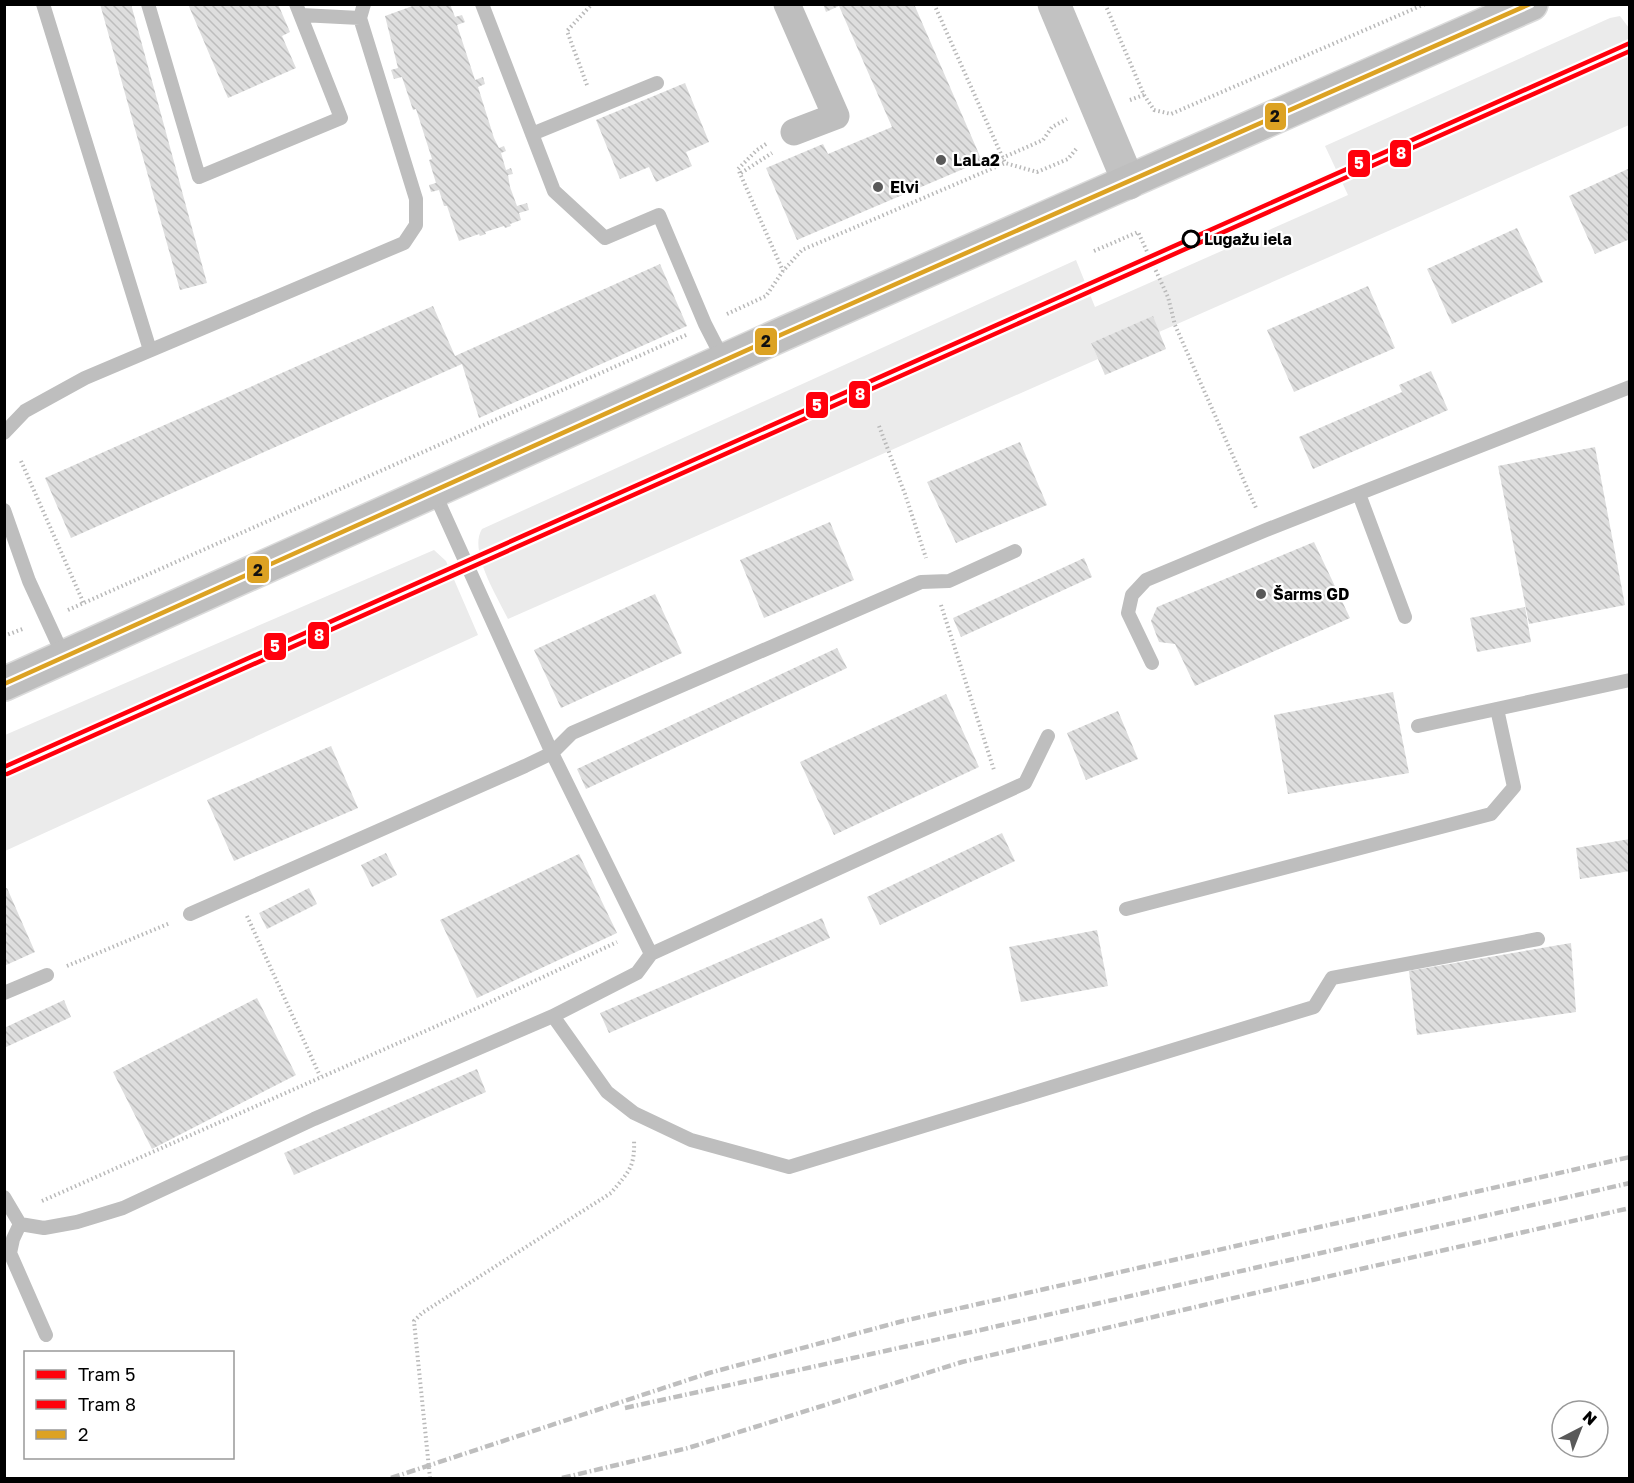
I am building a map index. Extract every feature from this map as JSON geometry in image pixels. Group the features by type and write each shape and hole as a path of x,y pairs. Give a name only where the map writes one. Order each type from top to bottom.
{"main road":[{"path":"4,684 724,361 1531,4"}],"street":[{"path":"787,4 836,116 794,132"},
{"path":"1054,4 1129,183"}],"lane":[{"path":"43,4 150,350"},
{"path":"4,433 25,411 85,378 404,243 416,225 416,199 362,11 299,10 341,118 199,177 148,4"},
{"path":"482,4 554,190 605,238 659,215 705,324 724,361"},
{"path":"532,134 657,83"},
{"path":"1152,663 1128,613 1132,595 1146,580 1266,530 1629,387"},
{"path":"434,492 552,753 651,954"},
{"path":"1359,494 1406,617"},
{"path":"4,510 29,580 64,657"},
{"path":"190,914 552,753 572,733 921,582 949,581 1015,550"},
{"path":"1418,726 1629,680"},
{"path":"1126,909 1491,814 1514,788 1497,709"},
{"path":"20,1224 44,1228 77,1222 123,1208 314,1119 553,1016 637,973 651,954 1024,783 1048,736"},
{"path":"553,1016 608,1092 634,1113 691,1140 789,1167 1314,1007 1332,978 1538,939"},
{"path":"4,993 47,975"},
{"path":"4,1197 20,1224"},
{"path":"20,1224 10,1253 46,1335"}],"path":[{"path":"592,4 567,31 595,108"},
{"path":"934,4 1005,163"},
{"path":"1105,4 1144,95 1154,110 1171,114 1425,4"},
{"path":"1128,101 1144,95"},
{"path":"1002,158 1043,140 1052,127 1071,117"},
{"path":"740,174 749,166 783,147 794,132"},
{"path":"4,636 84,604 678,339 766,296 783,271 802,250 1005,163 1037,172 1068,159 1077,148 1075,138"},
{"path":"768,143 738,169 783,271"},
{"path":"1094,251 1138,232 1168,297 1175,325 1266,530"},
{"path":"21,461 84,604"},
{"path":"236,894 320,1076"},
{"path":"47,975 190,914"},
{"path":"13,1211 58,1196 320,1076 484,1005 640,931"},
{"path":"430,1479 414,1321 422,1313 611,1193 629,1171 634,1158 634,1113"}],"shaded area":[{"path":"1620,16 1629,28 1629,125 1159,332 1152,317 1091,343 1098,359 508,619 481,562 479,538 482,529 1076,260 1095,307 1348,195 1325,146 1610,18"},
{"path":"434,550 446,561 478,635 5,851 5,735"}],"building":[{"path":"100,4 131,4 207,283 180,290"},
{"path":"188,4 278,4 290,32 282,36 296,68 228,98"},
{"path":"418,4 450,4 455,17 462,15 465,22 457,25 475,80 483,77 485,84 478,87 494,138 499,148 504,146 506,151 501,153 506,170 511,168 513,174 508,175 510,187 517,206 527,203 529,210 519,213 521,220 510,224 511,226 505,228 504,226 480,236 479,234 459,241 439,190 431,192 429,185 436,183 429,160 432,159 416,109 413,110 402,77 394,79 391,70 398,68 385,16"},
{"path":"823,4 914,4 982,161 797,240 766,168 823,144 828,154 892,127 839,6 826,12"},
{"path":"685,83 709,142 686,152 692,166 656,182 649,167 620,179 596,120"},
{"path":"1630,168 1630,239 1595,254 1569,196"},
{"path":"1517,228 1543,282 1452,324 1427,269"},
{"path":"660,264 687,326 479,418 462,364 71,538 45,478 433,306 455,356"},
{"path":"1368,286 1395,348 1294,392 1267,330"},
{"path":"1153,316 1166,349 1105,375 1091,343"},
{"path":"1431,371 1448,410 1313,469 1299,437 1402,392 1399,385"},
{"path":"1020,442 1047,505 956,543 927,482"},
{"path":"1595,447 1625,605 1529,624 1498,466"},
{"path":"830,522 854,580 764,618 740,560"},
{"path":"1314,542 1350,618 1195,686 1175,644 1159,642 1151,621 1157,607"},
{"path":"1084,558 1092,577 961,637 953,618"},
{"path":"655,594 682,653 561,708 534,650"},
{"path":"1525,607 1531,642 1477,652 1470,618"},
{"path":"837,648 847,668 586,789 577,769"},
{"path":"1393,692 1409,773 1288,794 1274,715"},
{"path":"946,694 979,767 834,835 800,762"},
{"path":"1118,711 1138,759 1086,780 1067,733"},
{"path":"331,746 358,808 234,861 207,800"},
{"path":"1002,833 1015,861 880,925 867,897"},
{"path":"1630,839 1630,871 1580,879 1576,848"},
{"path":"386,853 397,875 372,887 361,865"},
{"path":"579,854 617,933 477,998 440,920"},
{"path":"7,888 35,952 4,966 4,889"},
{"path":"309,888 317,904 267,929 259,913"},
{"path":"822,918 830,938 609,1033 600,1013"},
{"path":"1097,930 1108,986 1021,1002 1009,947"},
{"path":"1571,943 1576,1012 1417,1035 1409,971"},
{"path":"257,998 296,1075 152,1149 113,1072"},
{"path":"64,1000 71,1017 4,1048 4,1028"},
{"path":"477,1069 486,1092 294,1175 284,1153"}],"railway":[{"path":"391,1478 709,1373 903,1321 1630,1157"},
{"path":"625,1408 1630,1183"},
{"path":"562,1478 688,1448 962,1362 1630,1208"}],"tram line":[{"name":"5","path":"4,767 1630,43"},
{"name":"8","path":"7,774 1630,51"}],"transit line":[{"name":"2","path":"4,684 785,333 1530,4"}],"place":[{"name":"LaLa2","path":"941,160"},
{"name":"Elvi","path":"878,187"},
{"name":"Lugažu iela","path":"1191,239"},
{"name":"Šarms GD","path":"1261,594"}]}
